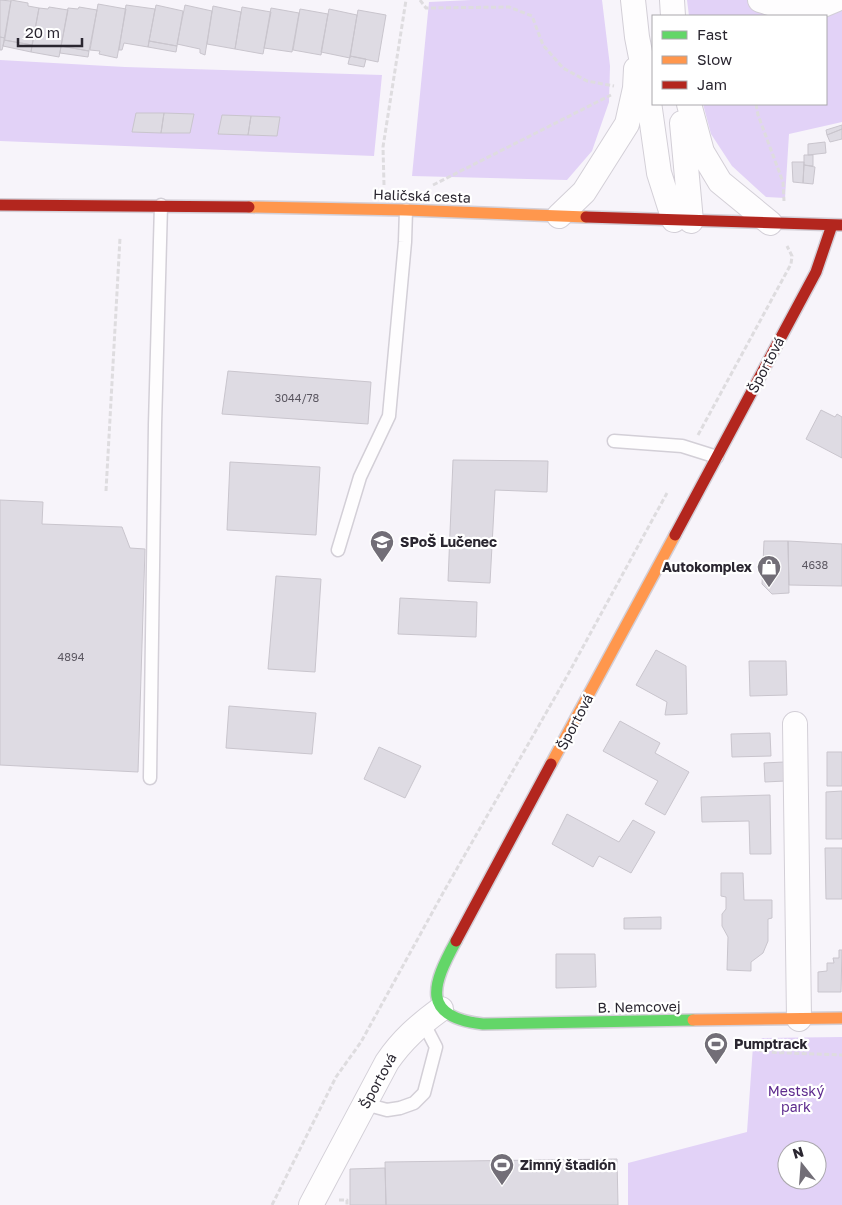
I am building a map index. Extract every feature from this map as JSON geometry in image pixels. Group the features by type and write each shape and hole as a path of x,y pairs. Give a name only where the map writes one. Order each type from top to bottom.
{"street":[{"path":"633,0 637,37 647,88 659,173 682,221"},
{"path":"672,0 673,15"},
{"path":"760,0 786,8 816,8 835,0"},
{"path":"559,216 584,192 627,124 635,88 637,37"},
{"path":"679,105 682,221"},
{"path":"689,105 702,152 720,182 770,223"},
{"name":"Haličská cesta","path":"0,205 161,205 406,210 837,225"},
{"name":"Športová","path":"311,1205 387,1062 399,1044 432,1015 437,999 438,980 444,965 816,272 837,225"},
{"path":"795,724 799,1019"},
{"name":"B. Nemcovej","path":"432,1015 456,1021 483,1024 842,1018"}],"lane":[{"path":"150,778 155,425 161,205"},
{"path":"338,550 360,477 389,416 405,242 406,210"},
{"path":"614,441 682,446 717,458"},
{"path":"365,1104 387,1110 400,1108 414,1103 424,1093 436,1047 432,1015"}],"path":[{"path":"384,187 382,147 406,0"},
{"path":"420,0 426,8 509,7 532,16 543,45 563,68 587,81 615,86"},
{"path":"433,186 616,92"},
{"path":"756,105 758,115 783,182 784,202"},
{"path":"106,491 120,238"},
{"path":"700,432 791,264 792,256 785,243"},
{"path":"272,1205 336,1077 361,1042 443,893 566,678 669,489"},
{"path":"752,1041 762,1052 842,1054"},
{"path":"347,1200 347,1205"}],"green space":[{"path":"471,0 602,0 610,66 609,102 592,151 567,180 412,176 429,2"},
{"path":"687,0 842,0 842,122 789,134 785,198 766,197 732,166 711,134 703,105 827,105 827,15 689,15"},
{"path":"0,60 125,67 382,75 374,156 0,141"},
{"name":"Mestský park","path":"842,1037 842,1205 628,1205 628,1163 747,1132 753,1046 756,1041 763,1038"}],"building":[{"path":"0,0 11,1 5,38 0,37"},
{"path":"11,0 28,3 28,6 39,8 32,45 4,40"},
{"path":"98,4 126,9 117,58 99,54 100,51 90,50"},
{"path":"126,5 155,9 148,47 124,43 122,50 119,50"},
{"path":"156,5 183,11 177,46 149,41"},
{"path":"185,5 212,11 205,55 200,53 200,49 177,44"},
{"path":"213,6 241,12 235,49 207,44"},
{"path":"49,7 68,10 59,57 31,52 39,8 48,9"},
{"path":"79,7 97,10 89,51 61,46 68,8 78,9"},
{"path":"242,7 271,12 263,54 235,49"},
{"path":"271,8 299,13 292,52 264,48"},
{"path":"300,9 328,14 321,55 293,50"},
{"path":"329,9 357,15 350,58 321,52"},
{"path":"358,10 386,15 378,62 350,56"},
{"path":"0,37 5,38 2,50 0,50"},
{"path":"4,40 32,45 31,52 3,46"},
{"path":"149,41 177,46 176,52 148,47"},
{"path":"61,46 89,51 88,57 60,53"},
{"path":"350,56 366,59 364,67 348,64"},
{"path":"136,113 164,113 161,133 132,132"},
{"path":"164,113 194,114 190,133 161,133"},
{"path":"222,115 251,116 248,135 218,134"},
{"path":"251,116 280,117 277,136 248,135"},
{"path":"842,125 842,129 827,135 826,130"},
{"path":"842,129 842,139 830,142 827,135"},
{"path":"825,142 826,153 808,155 808,144"},
{"path":"804,155 813,155 813,166 804,165"},
{"path":"792,162 804,162 803,183 793,182"},
{"path":"804,165 815,167 813,184 803,183"},
{"path":"228,371 371,382 368,424 222,414"},
{"path":"821,410 835,417 837,414 842,417 842,458 806,439"},
{"path":"453,460 548,461 547,492 495,490 490,583 448,581"},
{"path":"230,462 320,467 316,535 227,530"},
{"path":"0,500 43,502 42,524 122,527 130,548 145,549 138,772 0,765"},
{"path":"764,541 788,541 789,593 772,594 762,584"},
{"path":"788,541 842,544 842,586 789,585"},
{"path":"276,576 321,579 315,672 268,669"},
{"path":"400,598 477,602 476,637 398,634"},
{"path":"656,650 686,666 687,714 665,715 667,702 636,685"},
{"path":"749,661 786,661 787,695 750,696"},
{"path":"229,706 316,713 312,754 226,748"},
{"path":"620,721 660,743 655,753 689,772 665,815 645,804 658,781 603,751"},
{"path":"770,733 771,756 732,757 731,734"},
{"path":"379,747 421,766 405,798 364,779"},
{"path":"827,752 842,752 842,786 827,786"},
{"path":"784,762 785,781 765,782 764,763"},
{"path":"842,791 842,839 826,839 826,792"},
{"path":"770,795 771,854 750,854 749,821 702,822 701,797"},
{"path":"567,814 619,842 633,820 655,832 631,873 599,856 593,867 552,844"},
{"path":"825,848 842,848 842,899 826,899"},
{"path":"721,873 743,873 744,900 772,900 772,918 768,919 768,941 763,953 751,962 751,971 727,970 728,937 722,926 722,914 726,909 726,897 721,896"},
{"path":"661,917 661,929 624,929 624,918"},
{"path":"839,950 842,950 841,992 818,992 818,972 827,971 827,963 834,963 833,958 839,958"},
{"path":"556,954 595,954 596,987 556,988"},
{"name":"Zimný štadión","path":"617,1159 618,1205 386,1205 385,1162"},
{"path":"385,1168 386,1205 350,1205 350,1169"}],"traffic: fast":[{"path":"456,941 441,972 437,985 437,996 440,1006 449,1014 463,1020 483,1024 693,1020"}],"traffic: slow":[{"path":"249,207 406,210 586,217"},
{"path":"551,764 675,535"},
{"path":"693,1020 842,1018"}],"traffic: jam":[{"path":"0,205 249,207"},
{"path":"586,217 842,225"},
{"path":"675,535 816,272 832,225"},
{"path":"456,941 551,764"}],"place":[{"name":"SPoŠ Lučenec","path":"382,563"},
{"name":"Autokomplex","path":"769,588"},
{"name":"Pumptrack","path":"716,1065"},
{"name":"Zimný štadión","path":"502,1186"}]}
